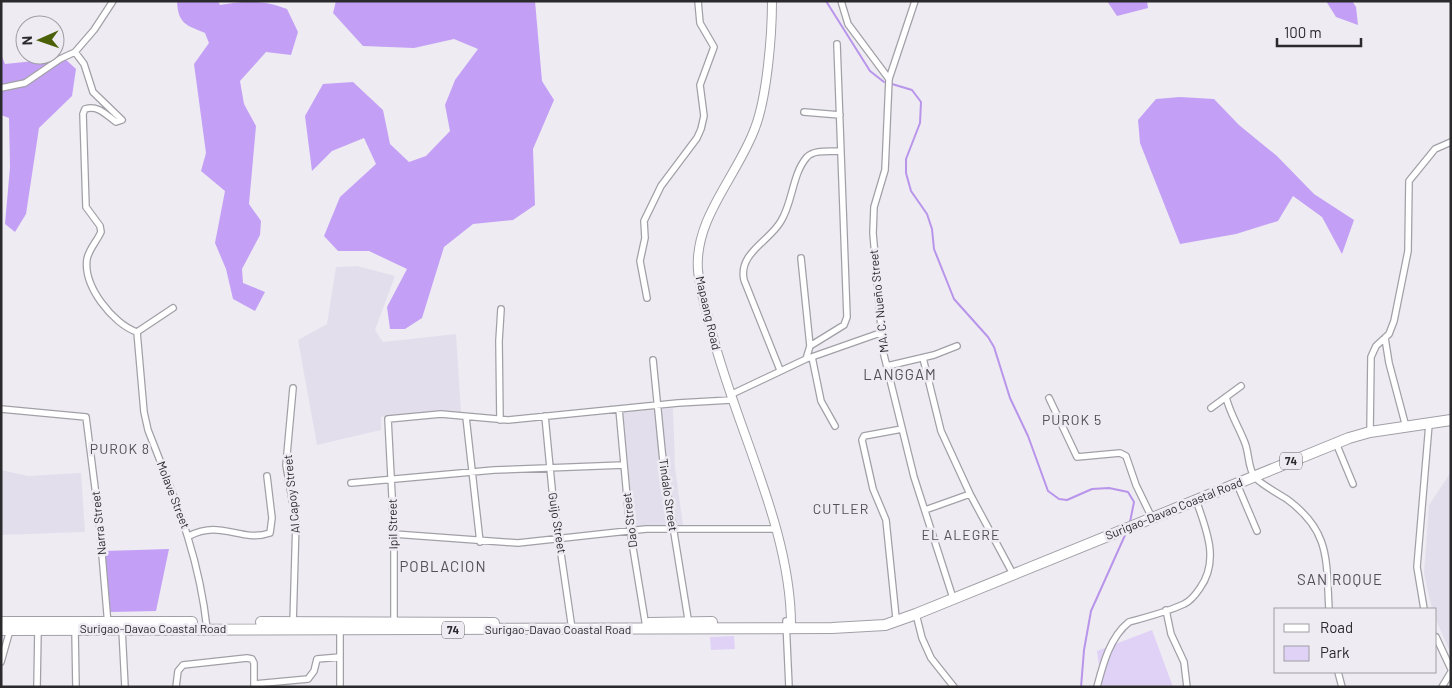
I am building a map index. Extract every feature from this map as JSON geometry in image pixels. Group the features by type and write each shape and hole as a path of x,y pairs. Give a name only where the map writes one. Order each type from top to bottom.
{"highway":[{"name":"Surigao-Davao Coastal Road","path":"6,626 875,626 916,614 1336,443 1370,432 1451,420"},
{"name":"Surigao-Davao Coastal Road","path":"38,626 75,630 108,625 122,629 206,625"},
{"name":"Surigao-Davao Coastal Road","path":"293,626 340,630 394,626"}],"street":[{"path":"1,88 25,83 60,59 75,52 94,30 113,1"},
{"path":"647,298 640,261 645,238 644,221 661,186 697,138 703,121 700,85 714,47 700,23 698,1"},
{"name":"Mapaang Road","path":"772,1 769,52 758,117 749,141 706,224 699,255 700,281 730,397 775,529 788,582 789,625"},
{"path":"841,1 848,24 890,79"},
{"name":"MA. C. Nueño Street","path":"915,1 890,79 885,170 873,215 880,333 902,429 953,598"},
{"path":"810,346 844,325 847,317 837,44"},
{"path":"75,52 84,64 93,92 122,120 116,122 102,110 96,108 85,109 83,114 86,207 100,226 101,232 89,253 87,262 89,276 96,294 116,320 122,326 137,332 173,308"},
{"path":"804,112 840,115"},
{"path":"1370,432 1371,357 1376,346 1391,330 1406,259 1409,181 1435,149 1451,142"},
{"path":"780,370 744,280 743,268 754,251 782,220 802,165 808,156 818,152 840,152"},
{"path":"800,258 810,346 809,358 821,401 835,426"},
{"path":"500,420 499,342 501,309"},
{"name":"Molave Street","path":"137,332 146,421 189,536 197,565 206,625"},
{"path":"480,542 466,417 500,420 730,397 780,370 880,333"},
{"path":"1385,338 1388,363 1406,427"},
{"path":"887,366 923,358 957,346"},
{"path":"923,358 941,431 970,494 1013,574"},
{"name":"Tindalo Street","path":"653,360 659,405 662,454 672,528 690,626"},
{"path":"1211,408 1241,386"},
{"name":"Al Capoy Street","path":"293,388 286,465 296,521 293,626"},
{"path":"1226,397 1232,416 1245,443 1254,476 1299,508 1311,519 1317,530 1327,564 1329,608"},
{"path":"1049,398 1077,457 1120,453 1126,456 1136,485 1152,518"},
{"name":"Narra Street","path":"1,409 86,417 99,519 108,625"},
{"name":"Dao Street","path":"619,409 630,530 646,626"},
{"name":"Ipil Street","path":"394,626 394,534 388,419 434,414 466,417"},
{"name":"Guijo Street","path":"545,416 550,469 572,626"},
{"path":"1424,608 1417,567 1429,424"},
{"path":"899,618 886,520 873,490 862,440 864,436 870,434 902,429"},
{"path":"1336,443 1353,484"},
{"path":"351,484 472,472 624,465"},
{"path":"189,536 206,529 256,536 270,533 272,525 267,476"},
{"path":"1237,484 1257,531"},
{"path":"925,510 970,494"},
{"path":"1097,687 1104,663 1121,628 1129,622 1186,604 1194,596 1208,575 1211,556 1207,532 1196,500"},
{"path":"394,534 480,542 523,543 630,530 672,528 775,529"},
{"path":"1166,610 1171,634 1184,662 1187,687"},
{"path":"916,614 922,638 931,658 954,687"},
{"path":"789,625 789,687"},
{"path":"1,662 6,626"},
{"path":"37,687 38,626"},
{"path":"122,629 125,687"},
{"path":"75,630 76,687"},
{"path":"340,630 340,687"},
{"path":"1437,639 1451,671 1442,687"},
{"path":"176,687 178,671 186,664 247,658 254,662 254,685 308,679 311,676 316,659 340,657"},
{"path":"1338,673 1342,687"}],"shaded area":[{"path":"177,1 218,1 220,5 238,2 270,4 287,9 298,32 291,55 266,52 240,81 244,104 256,126 249,204 261,221 260,235 242,269 243,283 265,292 255,311 233,299 226,269 215,243 225,191 201,171 206,153 194,64 209,43 205,33 184,23 179,15"},
{"path":"336,1 535,1 542,81 554,100 533,149 535,205 513,220 473,224 444,247 422,318 405,329 390,329 387,307 407,269 369,251 338,251 324,236 340,197 376,164 364,138 332,151 312,171 305,116 323,84 353,82 383,110 390,144 409,162 426,156 450,131 445,105 455,80 478,49 454,39 414,48 363,46 333,13"},
{"path":"1107,1 1147,1 1148,8 1117,16"},
{"path":"1326,1 1352,1 1356,7 1358,25 1336,17"},
{"path":"1,54 5,64 65,65 65,59 76,69 72,96 39,128 26,214 15,232 5,224 10,167 9,118 1,115"},
{"path":"1180,97 1214,99 1239,125 1277,156 1314,194 1354,220 1342,254 1322,217 1293,196 1278,221 1236,234 1180,244 1140,143 1138,120 1156,99"},
{"path":"357,266 395,276 375,330 383,342 456,334 461,412 441,411 381,417 381,430 317,445 298,340 327,324 336,267"},
{"path":"673,408 675,468 683,525 633,526 623,412"},
{"path":"1,470 28,476 81,473 85,532 1,535"},
{"path":"1451,472 1451,654 1437,622 1437,608 1432,608 1424,573 1429,505"},
{"path":"169,549 156,611 110,612 104,551"}],"green space":[{"path":"1152,630 1173,687 1102,687 1097,651"},
{"path":"734,636 735,649 711,650 710,637"}],"waterway":[{"path":"826,1 870,71 884,82"},
{"path":"892,84 912,90 921,102 920,123 906,159 906,173 911,191 927,214 932,229 934,249 954,299 988,337 994,347 1010,398 1028,436 1048,491 1059,499 1067,500 1092,489 1109,488 1128,492 1134,502 1130,522"},
{"path":"1081,687 1084,650 1091,611 1126,533"}],"district":[{"name":"LANGGAM","path":"900,375"},
{"name":"PUROK 5","path":"1072,420"},
{"name":"PUROK 8","path":"120,449"},
{"name":"CUTLER","path":"841,509"},
{"name":"EL ALEGRE","path":"961,535"},
{"name":"POBLACION","path":"443,567"},
{"name":"SAN ROQUE","path":"1340,580"}]}
